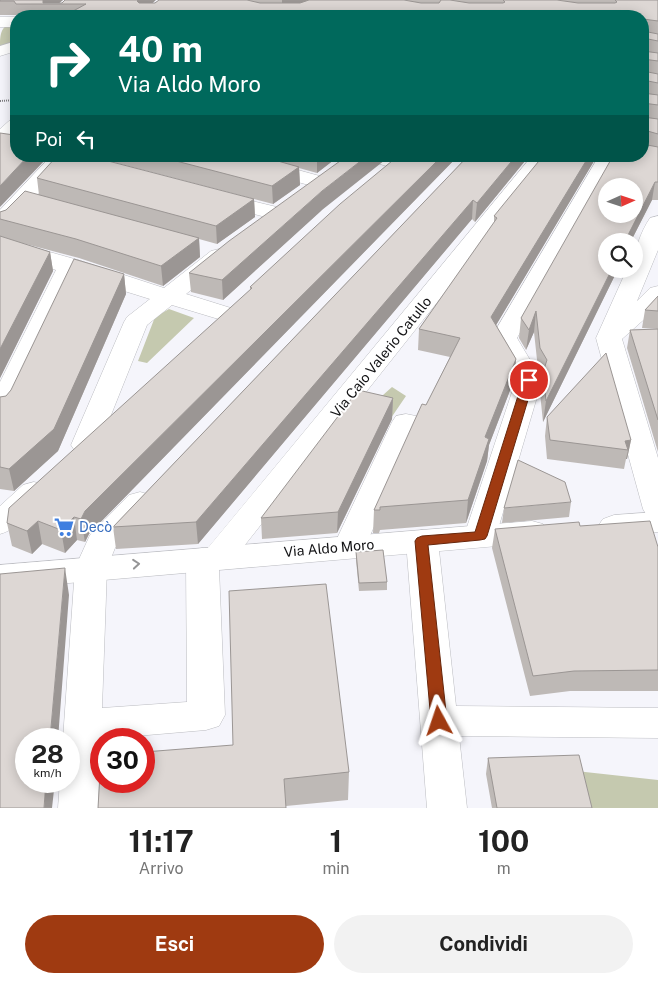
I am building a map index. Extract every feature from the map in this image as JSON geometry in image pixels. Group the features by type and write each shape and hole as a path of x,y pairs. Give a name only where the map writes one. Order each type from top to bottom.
{"street":[{"path":"0,140 10,131"},
{"path":"0,223 62,162"},
{"path":"127,406 78,452 136,322 237,243 327,177 252,162"},
{"path":"375,181 390,162"},
{"name":"Via Caio Valerio Catullo","path":"210,558 538,162"},
{"path":"480,536 529,380 504,338 606,162"},
{"path":"204,195 289,205"},
{"path":"658,223 609,338 658,509"},
{"path":"192,246 237,243"},
{"path":"0,245 169,295 232,307 204,334"},
{"path":"0,410 70,265"},
{"path":"609,338 639,314 658,293"},
{"path":"609,338 648,338"},
{"path":"350,546 406,422"},
{"path":"0,524 49,478"},
{"path":"78,808 91,568 101,542 156,485"},
{"name":"Via Aldo Moro","path":"0,577 350,546 658,522"},
{"path":"422,541 448,808"},
{"path":"82,725 206,715 210,558"},
{"path":"439,721 658,723"}],"green space":[{"path":"10,24 10,44 0,48 2,30"},
{"path":"169,309 194,318 147,363 138,361 155,317"},
{"path":"392,387 406,396 391,418 364,412"},
{"path":"576,771 658,780 658,808 584,808"}],"building":[{"path":"43,0 43,3 62,3 65,0 138,0 139,3 155,3 159,0 247,0 260,3 300,3 309,0 404,0 421,3 439,3 441,0 450,0 469,3 503,3 505,2 503,0 557,0 578,3 615,3 617,2 615,0 658,0 658,21 649,20 649,10 75,10 86,4 16,4 14,1 0,1"},
{"path":"649,32 658,34 658,41 649,39"},
{"path":"649,52 658,53 658,61 649,60"},
{"path":"649,72 658,74 658,83 649,81"},
{"path":"649,94 658,95 658,105 649,104"},
{"path":"649,118 658,119 658,134 649,131"},
{"path":"0,133 10,134 10,162 22,162 0,186"},
{"path":"649,145 658,147 658,182 655,182 643,206 643,178 601,178 610,162 649,162"},
{"path":"52,162 112,162 254,199 216,226 37,178"},
{"path":"180,162 281,162 299,167 272,186"},
{"path":"339,162 359,162 322,191 222,280 189,273 229,241"},
{"path":"391,162 436,162 85,511 81,519 74,517 61,530 38,521 27,531 7,523 9,508 252,288 250,287 340,204"},
{"path":"462,162 511,162 477,203 473,200 196,522 113,527"},
{"path":"538,162 585,162 491,317 516,359 485,437 489,439 468,500 380,507 380,510 374,510 422,404 426,405 460,338 419,329 497,218 494,216"},
{"path":"598,182 598,223 634,223 629,233 598,233 598,278 608,278 546,401 543,372 547,360 540,348 536,311 529,330 521,318"},
{"path":"25,191 199,238 161,266 76,239 0,219 0,212 6,210"},
{"path":"0,236 50,252 0,349"},
{"path":"74,259 124,274 54,429 9,469 0,467 0,397 6,396 11,390"},
{"path":"658,296 658,311 645,310"},
{"path":"658,329 658,420 630,330"},
{"path":"606,353 631,440 625,441 628,450 550,440 547,417"},
{"path":"358,390 393,398 338,512 261,518"},
{"path":"518,460 565,482 571,502 504,508"},
{"path":"650,521 658,547 658,670 574,671 533,676 495,529 579,522 580,526"},
{"path":"383,550 387,582 359,583 356,552"},
{"path":"65,568 51,728 15,728 15,793 45,793 44,808 0,808 0,574"},
{"path":"326,584 349,772 284,779 286,808 98,808 99,793 155,793 155,751 233,745 229,591"},
{"path":"579,755 592,808 497,808 488,758"}],"place":[{"name":"Decò","path":"64,527"}],"route":[{"path":"439,721 422,541 480,536 529,380"}]}
